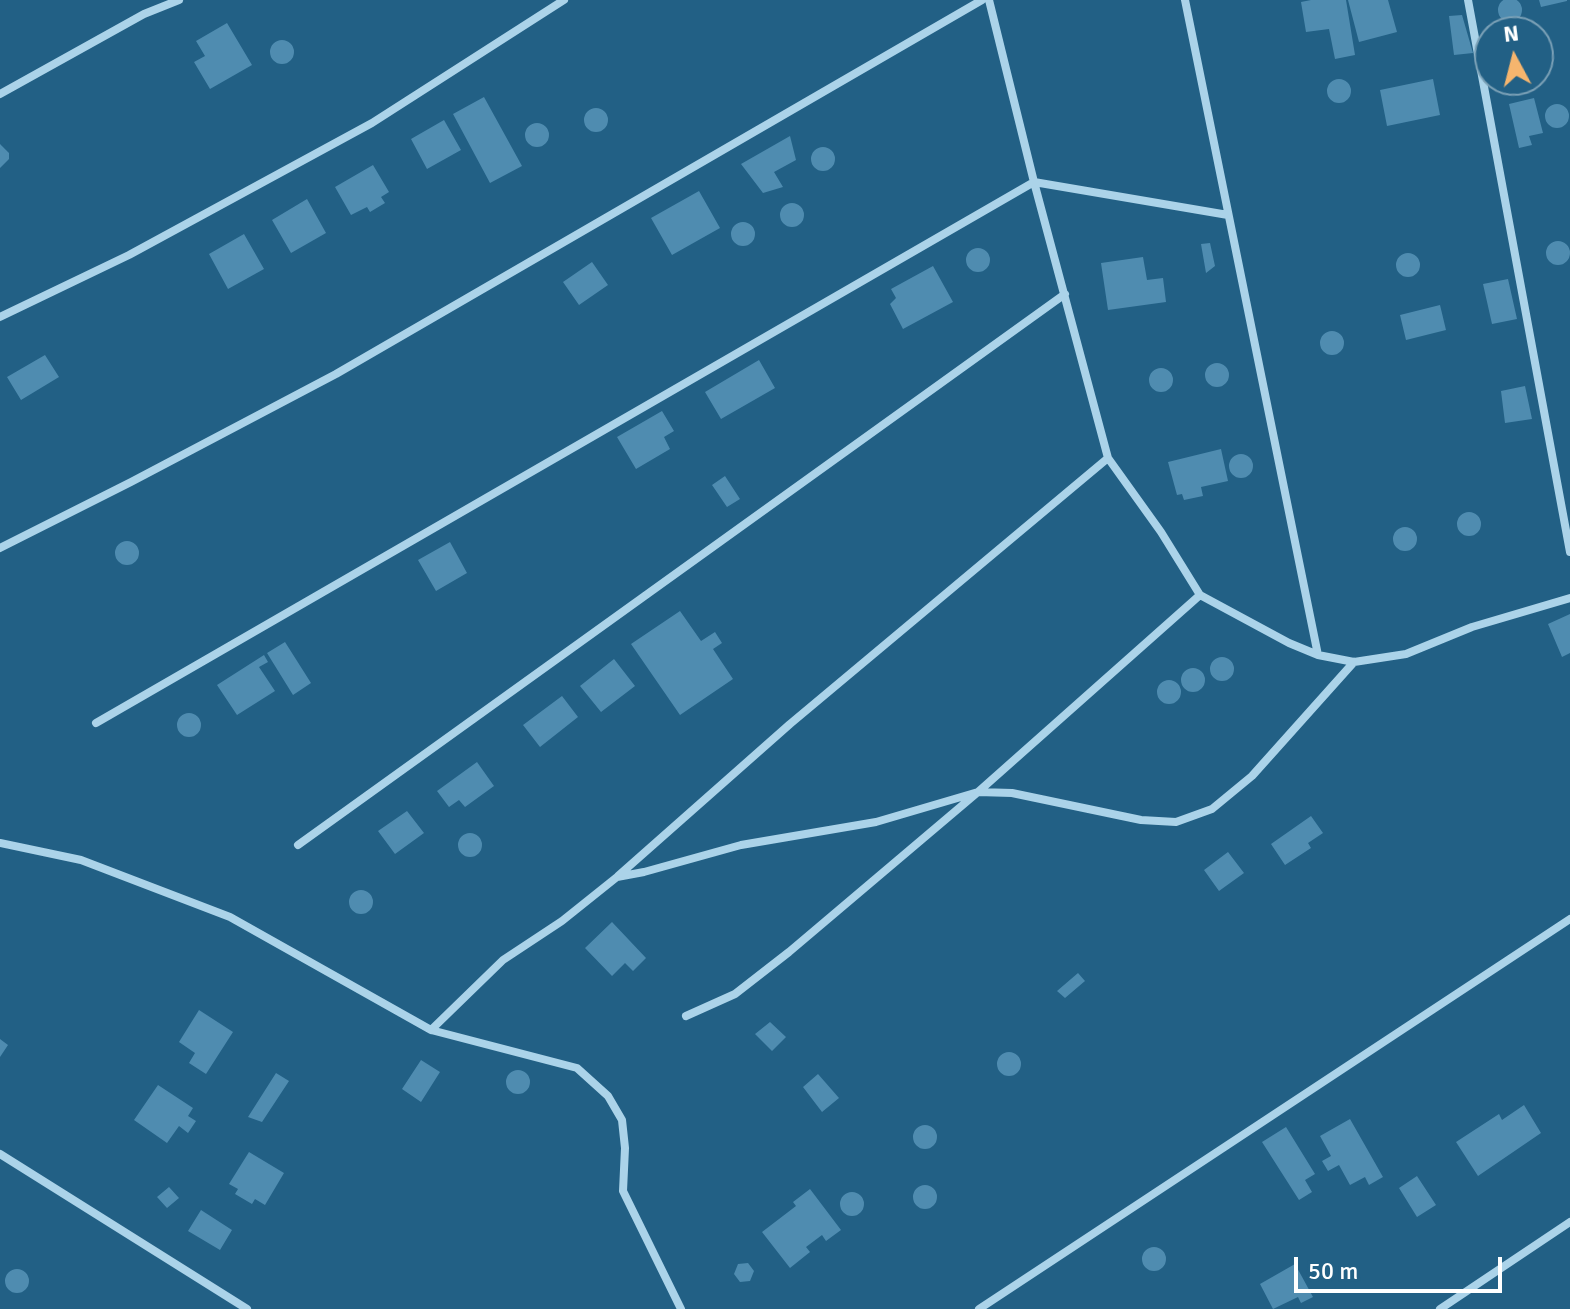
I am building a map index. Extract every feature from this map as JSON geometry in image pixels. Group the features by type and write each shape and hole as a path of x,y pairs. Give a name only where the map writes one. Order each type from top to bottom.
{"street":[{"path":"0,94 144,14 179,0"},
{"path":"0,317 129,255 372,123 564,0"},
{"path":"0,548 336,374 982,0"},
{"path":"989,0 1108,458 1161,532 1200,595 1289,643 1318,655 1354,662 1406,654 1472,627 1570,598"},
{"path":"1185,0 1318,655"},
{"path":"1468,0 1570,552"},
{"path":"96,723 1034,182 1228,215"},
{"path":"298,845 1065,294"},
{"path":"431,1030 503,960 562,921 617,877 790,724 1108,458"},
{"path":"686,1016 735,994 778,961 978,792 1200,595"},
{"path":"617,877 741,845 876,822 978,792 1012,793 1141,820 1176,822 1212,809 1252,776 1354,662"},
{"path":"0,843 81,860 230,917 431,1030 577,1068 608,1096 622,1120 625,1148 623,1191 681,1309"},
{"path":"979,1309 1570,919"},
{"path":"0,1154 247,1309"},
{"path":"1440,1309 1570,1222"}],"building":[{"path":"1506,-1 1514,-1 1521,6 1520,16 1499,14 1499,6"},
{"path":"1346,0 1355,55 1335,59 1329,29 1306,32 1301,2"},
{"path":"1348,0 1388,0 1397,32 1359,42"},
{"path":"1539,0 1567,0 1567,1 1541,7"},
{"path":"1462,15 1473,53 1454,55 1449,16"},
{"path":"227,23 252,65 210,89 194,62 205,56 196,41"},
{"path":"282,40 293,47 294,52 287,63 282,64 271,57 270,52 277,41"},
{"path":"1334,79 1344,79 1351,86 1351,96 1344,103 1334,103 1327,96 1327,86"},
{"path":"1433,79 1440,115 1387,126 1380,90"},
{"path":"484,97 522,166 490,183 453,114"},
{"path":"1534,98 1543,133 1529,136 1532,145 1519,148 1509,104"},
{"path":"1557,104 1568,111 1569,116 1562,127 1557,128 1546,121 1545,116 1552,105"},
{"path":"596,108 607,115 608,120 601,131 596,132 585,125 584,120 591,109"},
{"path":"444,120 461,150 427,169 411,139"},
{"path":"537,123 548,130 549,135 542,146 537,147 526,140 525,135 532,124"},
{"path":"790,136 796,160 774,172 783,187 763,193 741,164"},
{"path":"0,144 9,153 9,159 0,168"},
{"path":"823,147 834,154 835,159 828,170 823,171 812,164 811,159 818,148"},
{"path":"373,165 389,192 381,197 385,203 370,212 367,207 351,215 335,187"},
{"path":"699,191 720,228 672,255 651,218"},
{"path":"307,199 326,233 291,253 272,220"},
{"path":"792,203 803,210 804,215 797,226 792,227 781,220 780,215 787,204"},
{"path":"743,222 754,229 755,234 748,245 743,246 732,239 731,234 738,223"},
{"path":"244,234 264,269 228,289 209,254"},
{"path":"1558,241 1569,248 1570,253 1563,264 1558,265 1547,258 1546,253 1553,242"},
{"path":"1210,243 1215,266 1206,273 1201,244"},
{"path":"978,248 989,255 990,260 983,271 978,272 967,265 966,260 973,249"},
{"path":"1408,253 1417,256 1420,265 1417,274 1408,277 1399,274 1396,265 1399,256"},
{"path":"1143,257 1147,280 1163,278 1166,302 1108,310 1101,263"},
{"path":"592,262 608,285 579,305 563,282"},
{"path":"933,266 953,302 903,329 890,304 896,298 891,289"},
{"path":"1508,279 1517,319 1492,324 1483,284"},
{"path":"1440,305 1446,330 1406,340 1400,315"},
{"path":"1332,331 1343,338 1344,343 1337,354 1332,355 1321,348 1320,343 1327,332"},
{"path":"45,355 59,377 21,400 7,377"},
{"path":"759,360 775,388 721,419 705,392"},
{"path":"1217,363 1228,370 1229,375 1222,386 1217,387 1206,380 1205,375 1212,364"},
{"path":"1161,368 1170,371 1173,380 1170,389 1161,392 1152,389 1149,380 1152,371"},
{"path":"1525,386 1532,419 1505,423 1501,391"},
{"path":"662,411 674,431 664,437 670,449 636,469 617,437"},
{"path":"1221,449 1228,481 1201,487 1203,496 1184,500 1182,494 1177,495 1168,462"},
{"path":"1241,454 1252,461 1253,466 1246,477 1241,478 1230,471 1229,466 1236,455"},
{"path":"725,476 740,499 727,507 712,485"},
{"path":"1469,512 1480,519 1481,524 1474,535 1469,536 1458,529 1457,524 1464,513"},
{"path":"1405,527 1416,534 1417,539 1410,550 1405,551 1394,544 1393,539 1400,528"},
{"path":"127,541 138,548 139,553 132,564 127,565 116,558 115,553 122,542"},
{"path":"450,542 467,573 436,591 418,560"},
{"path":"680,611 701,641 715,632 722,643 713,649 733,679 680,715 631,644"},
{"path":"1570,614 1570,653 1562,657 1548,624"},
{"path":"285,642 311,683 293,695 267,653"},
{"path":"264,655 268,662 259,667 275,691 237,715 217,685"},
{"path":"1217,657 1227,657 1234,664 1234,674 1227,681 1217,681 1210,674 1210,664"},
{"path":"614,659 635,686 601,712 580,686"},
{"path":"1193,668 1202,671 1205,680 1202,689 1193,692 1184,689 1181,680 1184,671"},
{"path":"1164,680 1174,680 1181,687 1181,697 1174,704 1164,704 1157,697 1157,687"},
{"path":"562,696 578,717 540,747 523,725"},
{"path":"189,713 200,720 201,725 194,736 189,737 178,730 177,725 184,714"},
{"path":"477,762 494,786 465,807 459,800 449,807 437,791"},
{"path":"407,811 424,833 395,854 378,831"},
{"path":"1311,816 1323,833 1308,843 1311,848 1285,865 1271,844"},
{"path":"470,833 479,836 482,845 479,854 470,857 461,854 458,845 461,836"},
{"path":"1228,852 1244,873 1219,891 1204,870"},
{"path":"361,890 370,893 373,902 370,911 361,914 352,911 349,902 352,893"},
{"path":"612,922 646,958 633,971 625,963 612,976 585,948"},
{"path":"1078,973 1085,981 1065,998 1057,991"},
{"path":"199,1010 233,1032 206,1074 189,1063 195,1053 179,1042"},
{"path":"770,1022 786,1037 772,1051 755,1034"},
{"path":"0,1039 8,1045 0,1057"},
{"path":"1009,1052 1018,1055 1021,1064 1018,1073 1009,1076 1000,1073 997,1064 1000,1055"},
{"path":"421,1060 440,1072 421,1102 402,1089"},
{"path":"518,1070 527,1073 530,1082 527,1091 518,1094 509,1091 506,1082 509,1073"},
{"path":"276,1073 289,1081 262,1122 248,1117"},
{"path":"818,1074 839,1098 822,1112 803,1087"},
{"path":"158,1085 193,1108 188,1116 196,1121 188,1133 179,1126 167,1143 134,1120"},
{"path":"1524,1105 1541,1133 1478,1176 1456,1142 1499,1114 1502,1120"},
{"path":"1350,1119 1383,1177 1369,1185 1365,1177 1350,1185 1339,1165 1328,1171 1322,1161 1331,1156 1320,1136"},
{"path":"925,1125 936,1132 937,1137 930,1148 925,1149 914,1142 913,1137 920,1126"},
{"path":"1286,1127 1315,1174 1305,1180 1312,1192 1299,1200 1262,1142"},
{"path":"249,1152 284,1173 265,1205 255,1199 252,1204 235,1194 238,1189 229,1184"},
{"path":"1417,1176 1436,1205 1417,1217 1399,1188"},
{"path":"925,1185 936,1192 937,1197 930,1208 925,1209 914,1202 913,1197 920,1186"},
{"path":"169,1187 179,1198 167,1208 157,1197"},
{"path":"810,1189 841,1230 826,1241 822,1235 806,1247 810,1252 790,1268 762,1232 796,1206 793,1202"},
{"path":"852,1192 863,1199 864,1204 857,1215 852,1216 841,1209 840,1204 847,1193"},
{"path":"201,1210 232,1230 220,1250 188,1231"},
{"path":"1149,1247 1159,1247 1166,1254 1166,1264 1159,1271 1149,1271 1142,1264 1142,1254"},
{"path":"748,1263 754,1271 750,1281 740,1282 734,1274 738,1264"},
{"path":"1295,1264 1313,1297 1301,1303 1298,1297 1273,1309 1260,1284"},
{"path":"17,1269 28,1276 29,1281 22,1292 17,1293 6,1286 5,1281 12,1270"}]}
